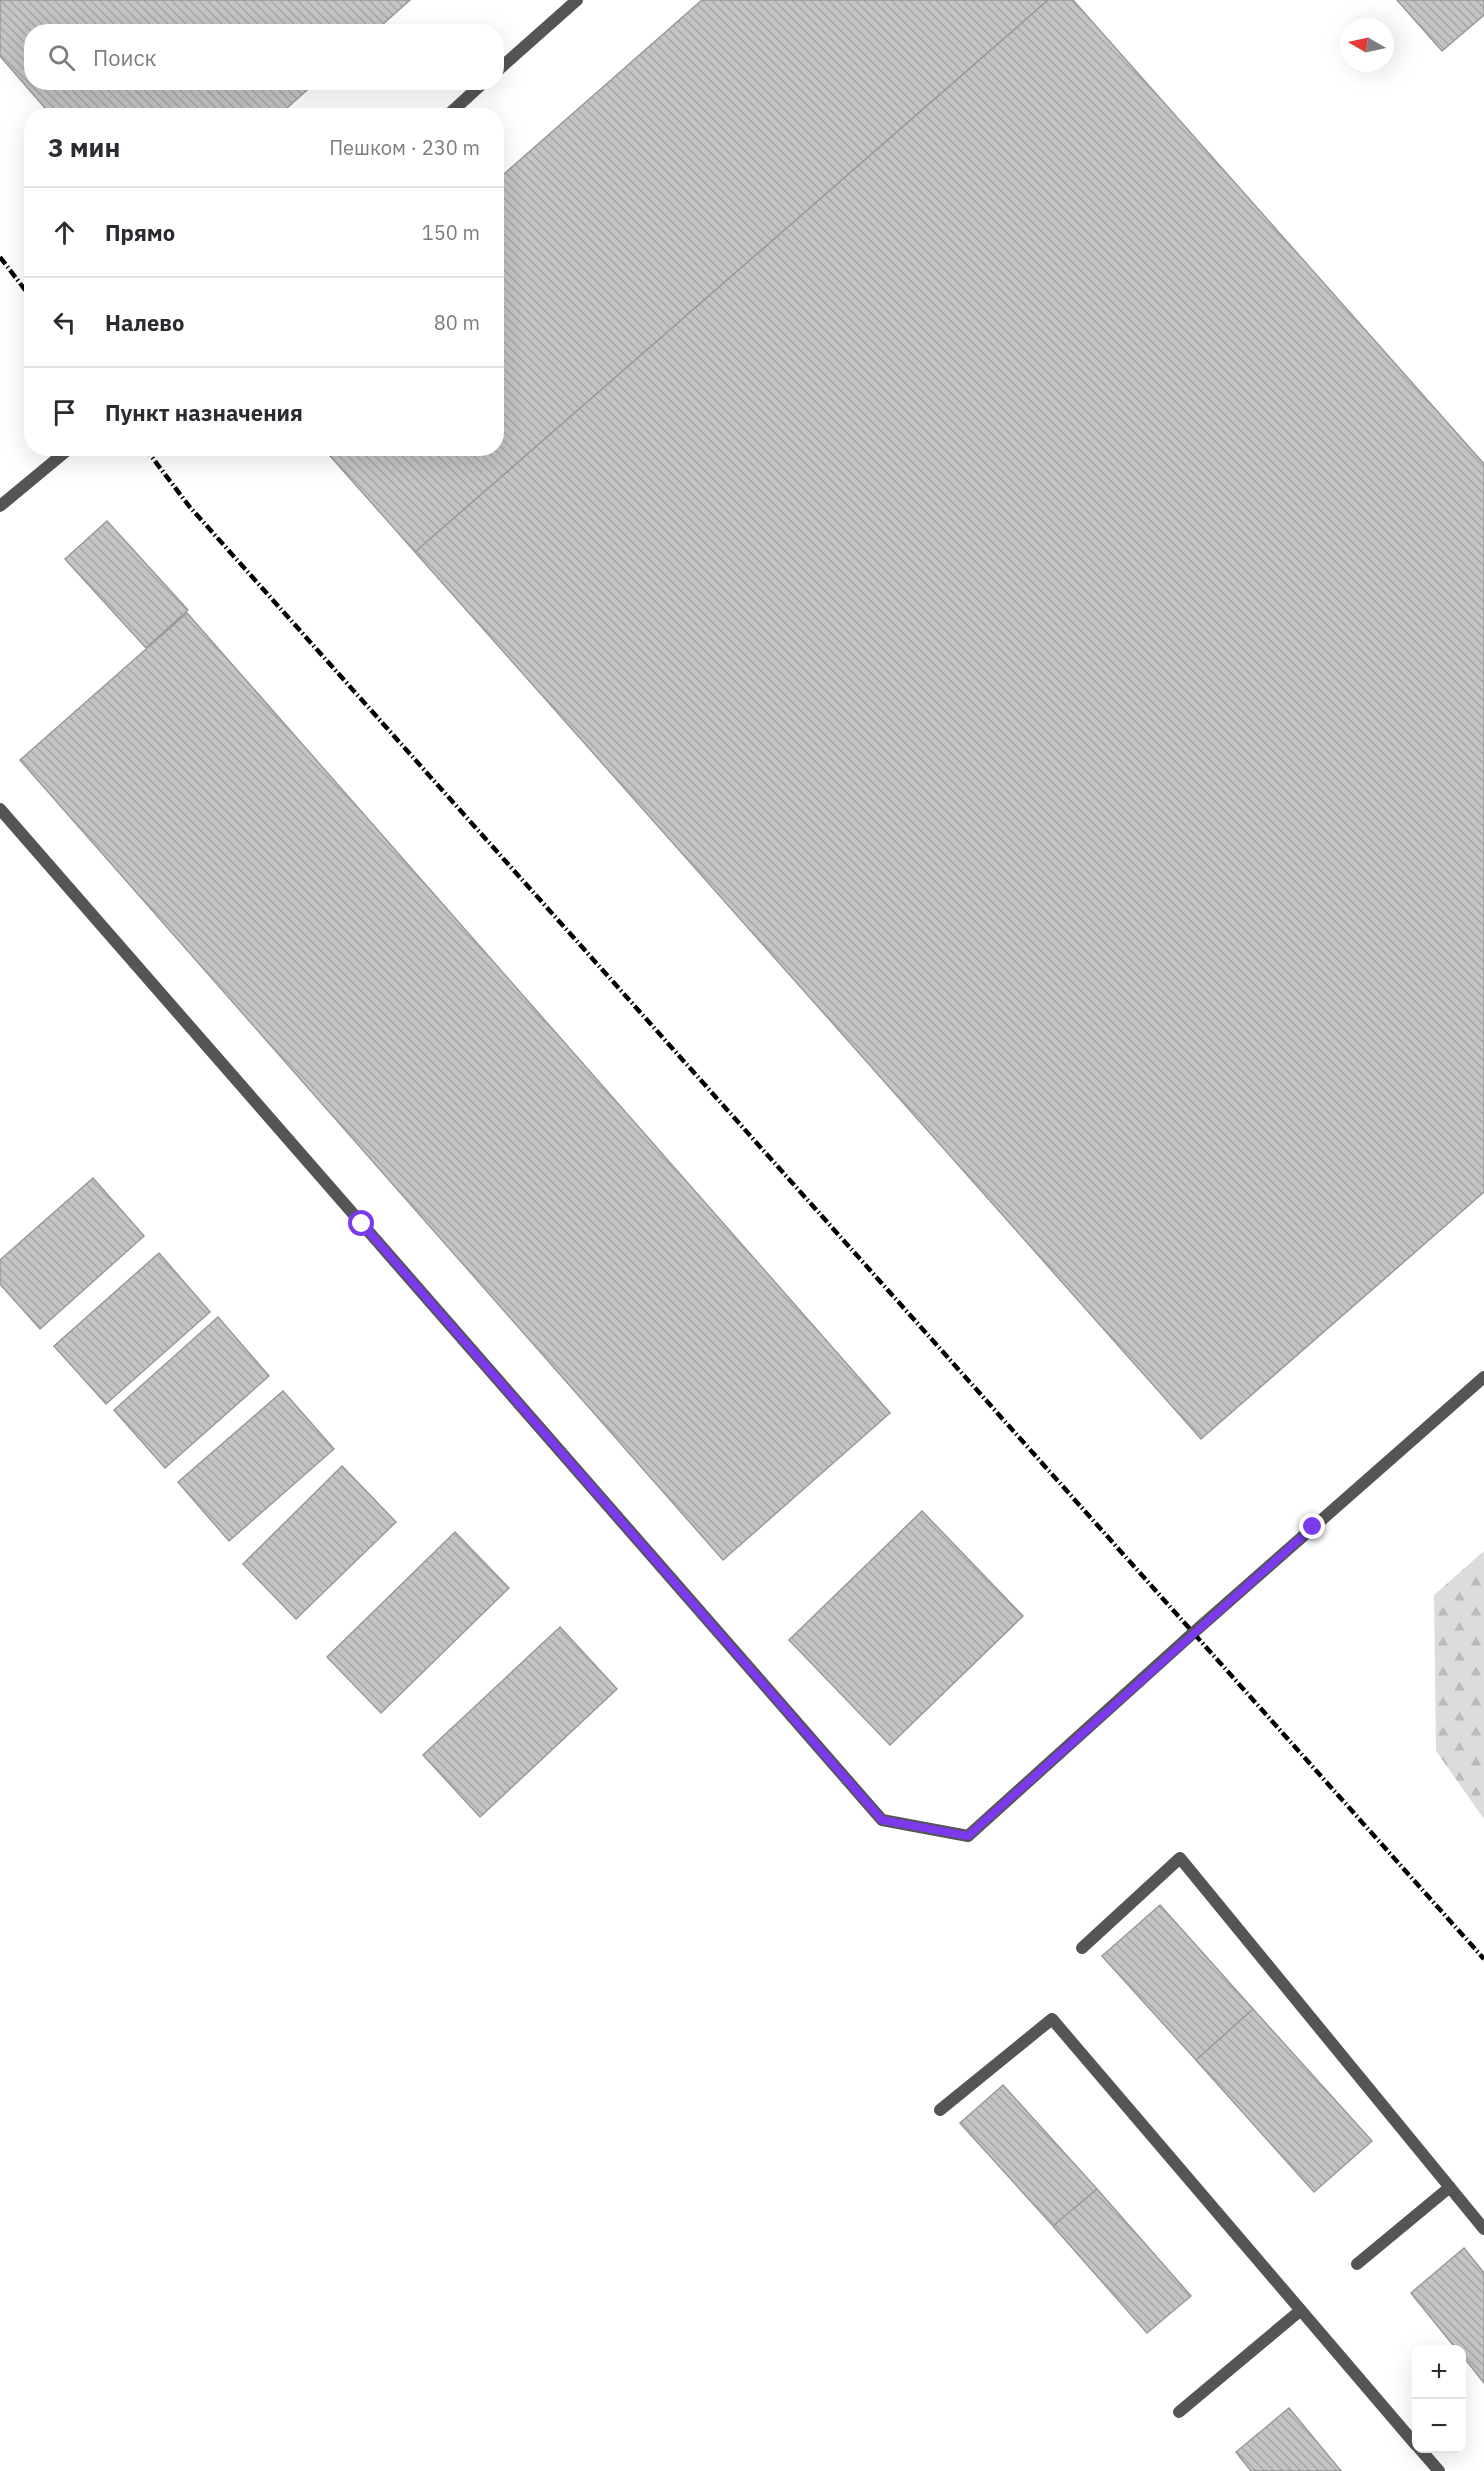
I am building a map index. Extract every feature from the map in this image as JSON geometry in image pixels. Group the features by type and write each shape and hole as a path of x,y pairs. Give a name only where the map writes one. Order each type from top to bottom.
{"lane":[{"path":"504,65 577,0"},
{"path":"456,108 475,90"},
{"path":"0,506 60,456"},
{"path":"0,809 882,1820 968,1836 1193,1633 1484,1377"},
{"path":"1082,1948 1180,1858 1484,2229"},
{"path":"940,2110 1052,2019 1412,2440"},
{"path":"1358,2264 1450,2187"},
{"path":"1179,2412 1300,2310"},
{"path":"1423,2453 1438,2471"}],"green space":[{"path":"1484,1551 1484,1819 1436,1751 1434,1595"}],"building":[{"path":"0,0 410,0 383,24 24,24 24,84 0,56"},
{"path":"702,0 1048,0 415,552 330,456 504,456 504,174"},
{"path":"1048,0 1073,0 1484,464 1484,1192 1201,1439 415,552"},
{"path":"1048,0 1073,0 1484,464 1484,1192 1201,1439 415,552"},
{"path":"1397,0 1484,0 1484,15 1442,51"},
{"path":"29,90 307,90 287,108 45,108"},
{"path":"107,521 188,610 146,648 65,559"},
{"path":"187,613 890,1413 723,1560 20,760"},
{"path":"93,1178 144,1236 40,1329 0,1284 0,1260"},
{"path":"159,1253 210,1312 106,1404 54,1346"},
{"path":"218,1317 269,1376 165,1468 114,1410"},
{"path":"283,1391 334,1449 229,1541 178,1482"},
{"path":"342,1466 396,1522 296,1619 243,1564"},
{"path":"922,1511 1023,1616 890,1745 789,1640"},
{"path":"455,1532 509,1588 381,1713 327,1657"},
{"path":"560,1627 617,1689 480,1817 423,1755"},
{"path":"1160,1905 1253,2009 1196,2060 1102,1956"},
{"path":"1253,2009 1372,2141 1314,2192 1196,2060"},
{"path":"1003,2085 1097,2189 1053,2226 960,2123"},
{"path":"1097,2189 1191,2296 1147,2333 1053,2226"},
{"path":"1464,2248 1484,2273 1484,2383 1466,2360 1466,2345 1453,2345 1411,2293"},
{"path":"1289,2408 1341,2471 1251,2471 1236,2452"}],"railway":[{"path":"0,257 24,288"},
{"path":"151,456 189,506 1484,1959"}],"route":[{"path":"362,1224 882,1820 968,1836 1313,1527"}]}
